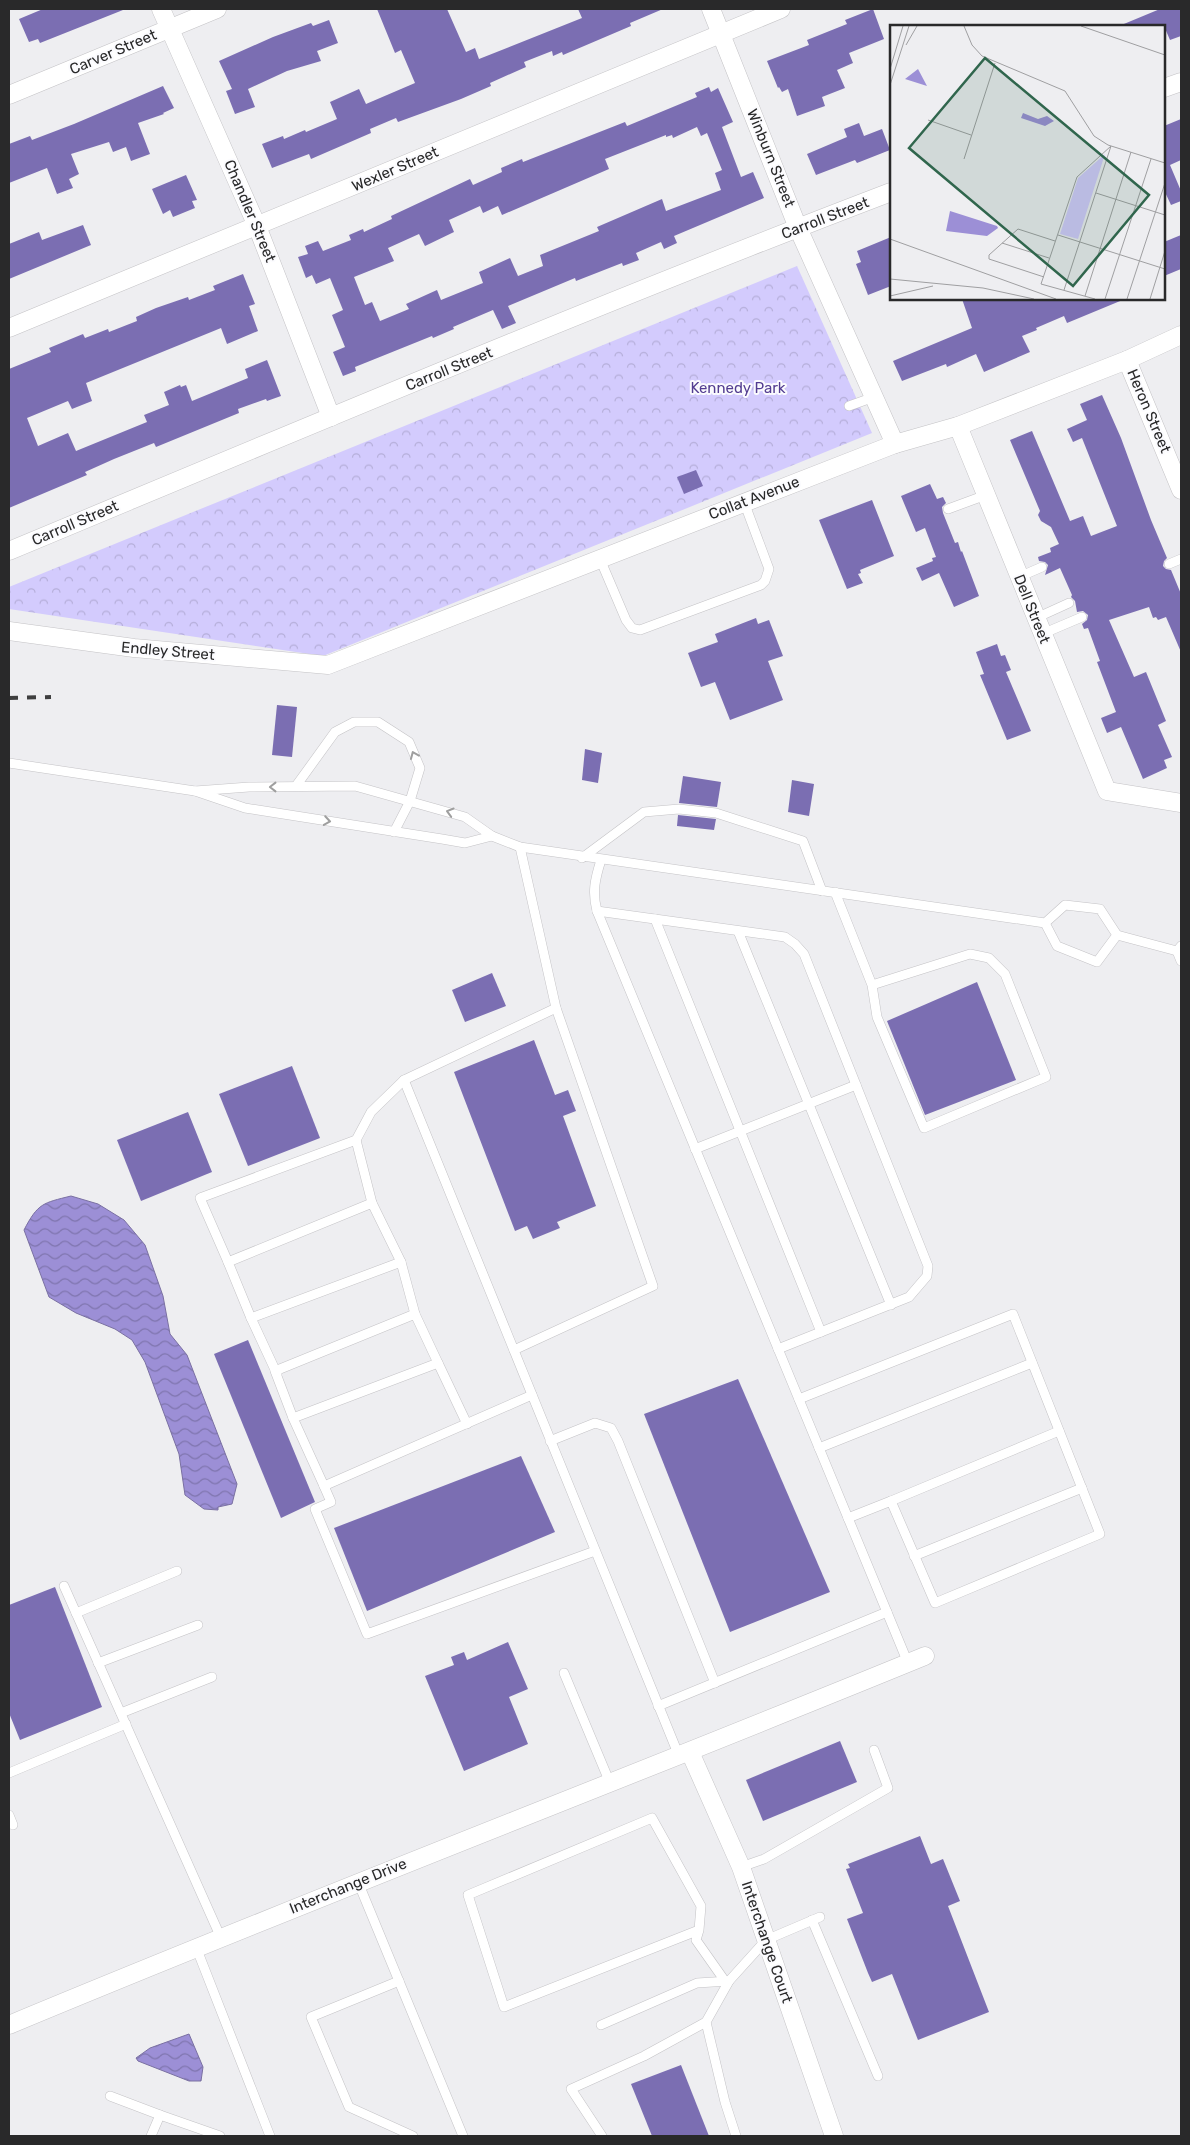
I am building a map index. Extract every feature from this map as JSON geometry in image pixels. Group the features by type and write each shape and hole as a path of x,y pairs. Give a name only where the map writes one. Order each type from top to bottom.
{"street":[{"name":"Chandler Street","path":"161,9 257,226 331,417"},
{"name":"Carver Street","path":"9,95 217,9"},
{"name":"Winburn Street","path":"711,9 798,228 895,444"},
{"name":"Wexler Street","path":"9,328 781,9"},
{"path":"1165,88 1181,82"},
{"name":"Carroll Street","path":"9,551 331,417 890,192"},
{"name":"Collat Avenue","path":"328,665 895,444 958,426 1127,360 1181,335"},
{"name":"Heron Street","path":"1127,360 1181,490"},
{"name":"Dell Street","path":"958,426 1106,791 1181,803"},
{"name":"Endley Street","path":"9,631 134,648 328,665"},
{"name":"Interchange Drive","path":"9,2025 196,1947 684,1754 924,1656"},
{"name":"Interchange Court","path":"684,1754 741,1868 834,2136"}],"lane":[{"path":"849,406 874,398"},
{"path":"948,509 986,495"},
{"path":"600,559 626,620 632,628 640,630 761,585 765,581 769,569 744,502"},
{"path":"1169,564 1181,559"},
{"path":"1019,577 1042,567"},
{"path":"1039,626 1069,603"},
{"path":"1039,626 1082,617"},
{"path":"296,786 335,732 354,722 378,722 408,742 420,768 410,801 394,832"},
{"path":"9,763 195,791 245,808 465,843 492,836"},
{"path":"195,791 249,787 356,786 465,817 492,836 520,847 582,858 1045,922 1064,905 1100,909 1117,935 1179,948 1181,961"},
{"path":"582,858 644,812 679,809 716,813 803,841 822,890"},
{"path":"514,1350 653,1286 556,1008 520,847"},
{"path":"601,860 594,881 594,898 597,911 908,1663"},
{"path":"836,892 872,985 877,1016 924,1128 1046,1077 1005,974 989,958 970,954 872,985"},
{"path":"597,911 785,937 804,954 928,1266 928,1276 909,1297 778,1349"},
{"path":"655,919 822,1332"},
{"path":"1045,922 1057,946 1097,962 1117,935"},
{"path":"738,931 891,1305"},
{"path":"556,1008 404,1080 371,1112 356,1140 200,1198 331,1502 315,1510 368,1634 595,1551"},
{"path":"404,1080 658,1706 684,1754"},
{"path":"695,1149 856,1085"},
{"path":"356,1140 372,1203 401,1262 415,1314 467,1424"},
{"path":"228,1262 372,1203"},
{"path":"251,1318 401,1262"},
{"path":"277,1374 276,1371 415,1314"},
{"path":"799,1399 1013,1314 1100,1534 934,1603 891,1501"},
{"path":"294,1418 438,1363"},
{"path":"819,1448 1032,1363"},
{"path":"324,1486 532,1395"},
{"path":"550,1441 595,1424 611,1428 618,1441 715,1683"},
{"path":"848,1518 1060,1431"},
{"path":"914,1556 1082,1488"},
{"path":"76,1613 177,1571"},
{"path":"64,1586 221,1938"},
{"path":"658,1706 887,1612"},
{"path":"98,1662 198,1625"},
{"path":"564,1673 610,1783"},
{"path":"122,1713 212,1677"},
{"path":"9,1773 126,1724"},
{"path":"741,1868 764,1860 888,1788 874,1750"},
{"path":"9,1815 13,1825"},
{"path":"699,1930 504,2007 468,1895 652,1818 700,1906 699,1930 696,1940 727,1982"},
{"path":"358,1882 463,2136"},
{"path":"602,2136 571,2089 644,2056 706,2022 727,1982 766,1940 816,1918 878,2076"},
{"path":"196,1947 270,2136"},
{"path":"399,1981 311,2017 349,2107 413,2136"},
{"path":"601,2025 697,1983 727,1982"},
{"path":"706,2022 725,2102 736,2136"},
{"path":"110,2096 220,2136"},
{"path":"151,2136 160,2115"}],"green space":[{"name":"Kennedy Park","path":"797,266 872,433 323,656 9,609 9,587"}],"water":[{"path":"71,1196 98,1204 124,1220 145,1245 163,1296 170,1334 187,1355 237,1484 232,1504 218,1507 218,1510 204,1509 185,1495 179,1454 145,1362 132,1340 115,1329 76,1313 49,1297 24,1230 33,1214 42,1206 54,1200"},
{"path":"189,2034 203,2067 201,2081 189,2081 138,2061 136,2058 150,2048"}],"building":[{"path":"43,9 123,10 40,43 38,39 29,42 19,19"},
{"path":"377,9 447,9 466,52 475,48 479,59 582,18 578,9 663,9 630,23 631,26 563,55 562,52 553,56 552,51 524,62 526,67 490,83 491,86 461,99 398,122 396,118 370,129 371,133 311,159 309,154 272,168 262,144 283,136 284,139 305,130 306,132 337,119 330,102 359,89 366,104 415,83 401,50 395,53"},
{"path":"873,9 884,39 849,53 853,63 837,70 845,88 822,97 825,106 797,116 788,89 782,92 778,88 767,61 809,45 807,40 847,24 845,20"},
{"path":"1160,9 1181,9 1181,36 1170,40 1165,25 1121,25"},
{"path":"329,20 338,43 317,51 321,61 287,71 248,89 255,107 235,114 226,91 232,89 219,61 273,37 311,23 313,26"},
{"path":"163,86 174,108 164,114 138,123 150,154 131,161 126,147 113,152 109,142 71,154 79,174 69,179 73,188 57,194 47,168 9,183 9,144 30,136 32,140"},
{"path":"709,87 711,92 718,88 733,122 722,127 741,177 753,172 764,198 674,236 677,243 664,249 661,242 636,253 639,260 623,266 622,263 576,281 575,278 508,306 516,323 502,329 493,310 453,327 454,329 433,338 432,336 355,367 356,371 343,376 333,352 345,347 332,315 343,310 330,278 316,284 312,275 306,278 298,257 308,254 305,246 318,241 323,251 351,240 349,235 363,229 364,232 392,219 391,216 470,179 473,185 502,172 501,168 522,159 523,162 625,122 627,126 697,97 695,93","holes":["697,127 701,136 707,133 722,170 715,173 721,190 666,211 662,199 597,227 599,231 540,255 543,266 518,276 510,258 479,272 483,283 441,300 437,290 406,304 409,309 380,321 372,302 365,305 354,277 394,261 388,248 419,234 425,246 454,232 449,220 480,206 483,213 498,206 502,215 609,169 605,159 666,135 666,137 672,135 673,138"]},
{"path":"1181,119 1181,160 1170,165 1181,191 1181,201 1171,205 1165,192 1165,126"},
{"path":"859,123 864,136 882,129 890,150 857,163 855,160 816,175 807,154 847,137 844,129"},
{"path":"186,175 197,200 192,201 195,208 173,217 170,210 163,214 152,189"},
{"path":"83,225 91,245 9,279 9,244 39,232 42,240"},
{"path":"1181,235 1181,269 1165,276 1165,242"},
{"path":"890,237 890,286 868,295 856,264 861,262 857,251"},
{"path":"243,274 255,304 249,306 258,331 227,344 221,328 86,383 92,401 72,409 68,401 27,418 38,446 68,433 76,451 147,422 144,415 169,405 164,392 180,385 181,387 186,385 192,401 248,378 245,369 267,360 281,396 238,409 239,413 156,447 154,443 114,459 85,472 87,475 9,508 9,369 51,352 49,348 83,334 85,338 108,329 109,332 137,321 136,317 156,308 188,297 189,300 215,290 213,286"},
{"path":"962,300 1123,300 1067,323 1064,316 1036,328 1037,330 1022,336 1030,352 984,372 976,354 947,367 946,364 902,381 893,361 972,328"},
{"path":"1102,395 1121,438 1167,558 1163,566 1171,570 1181,594 1181,652 1166,617 1158,620 1156,617 1153,618 1149,607 1109,620 1134,677 1146,672 1166,721 1158,725 1172,757 1164,760 1167,768 1143,779 1121,727 1107,733 1101,718 1116,712 1097,662 1100,661 1088,628 1084,629 1082,624 1087,620 1088,615 1083,611 1077,612 1075,601 1071,597 1072,595 1060,568 1045,575 1048,565 1045,562 1039,561 1038,557 1051,552 1050,548 1059,544 1051,527 1041,521 1038,515 1040,511 1010,440 1032,431 1070,521 1083,516 1091,536 1117,526 1082,438 1073,442 1067,429 1087,420 1080,404"},
{"path":"696,470 703,486 684,494 677,477"},
{"path":"930,484 937,499 943,497 946,503 942,507 943,513 955,543 958,542 962,551 979,596 954,607 939,573 922,581 916,568 933,561 932,558 936,557 925,528 916,532 901,496"},
{"path":"872,500 894,556 860,570 861,573 858,574 863,583 847,589 819,520"},
{"path":"756,618 758,624 769,620 783,656 768,661 783,700 730,720 715,682 701,687 688,653 718,642 715,634"},
{"path":"997,644 1001,656 1005,655 1011,670 1006,672 1031,731 1007,740 980,675 984,674 976,652"},
{"path":"277,705 297,707 292,757 272,755"},
{"path":"585,749 602,753 598,783 582,780"},
{"path":"683,776 721,782 717,807 679,803"},
{"path":"792,780 814,784 809,816 788,812"},
{"path":"678,815 716,819 714,830 677,826"},
{"path":"492,973 506,1006 465,1022 452,990"},
{"path":"977,982 1016,1080 925,1115 887,1021"},
{"path":"534,1040 555,1095 568,1090 576,1111 563,1116 596,1206 557,1222 560,1228 533,1239 527,1226 515,1231 454,1072"},
{"path":"292,1066 320,1138 248,1166 219,1094"},
{"path":"188,1112 212,1172 141,1201 117,1140"},
{"path":"248,1340 315,1502 281,1518 214,1354"},
{"path":"738,1379 830,1592 730,1632 644,1414"},
{"path":"521,1456 555,1532 367,1611 334,1528"},
{"path":"55,1587 102,1707 20,1740 9,1713 9,1605"},
{"path":"508,1642 528,1689 509,1697 528,1744 464,1771 425,1676 454,1665 451,1657 464,1652 467,1660"},
{"path":"840,1741 857,1782 763,1821 746,1780"},
{"path":"920,1836 931,1864 943,1859 960,1901 948,1906 989,2012 918,2040 892,1974 872,1982 868,1973 847,1919 863,1913 846,1869 850,1868 848,1864"},
{"path":"681,2065 709,2136 652,2136 631,2084"}],"railway":[{"path":"9,698 51,697"}]}
